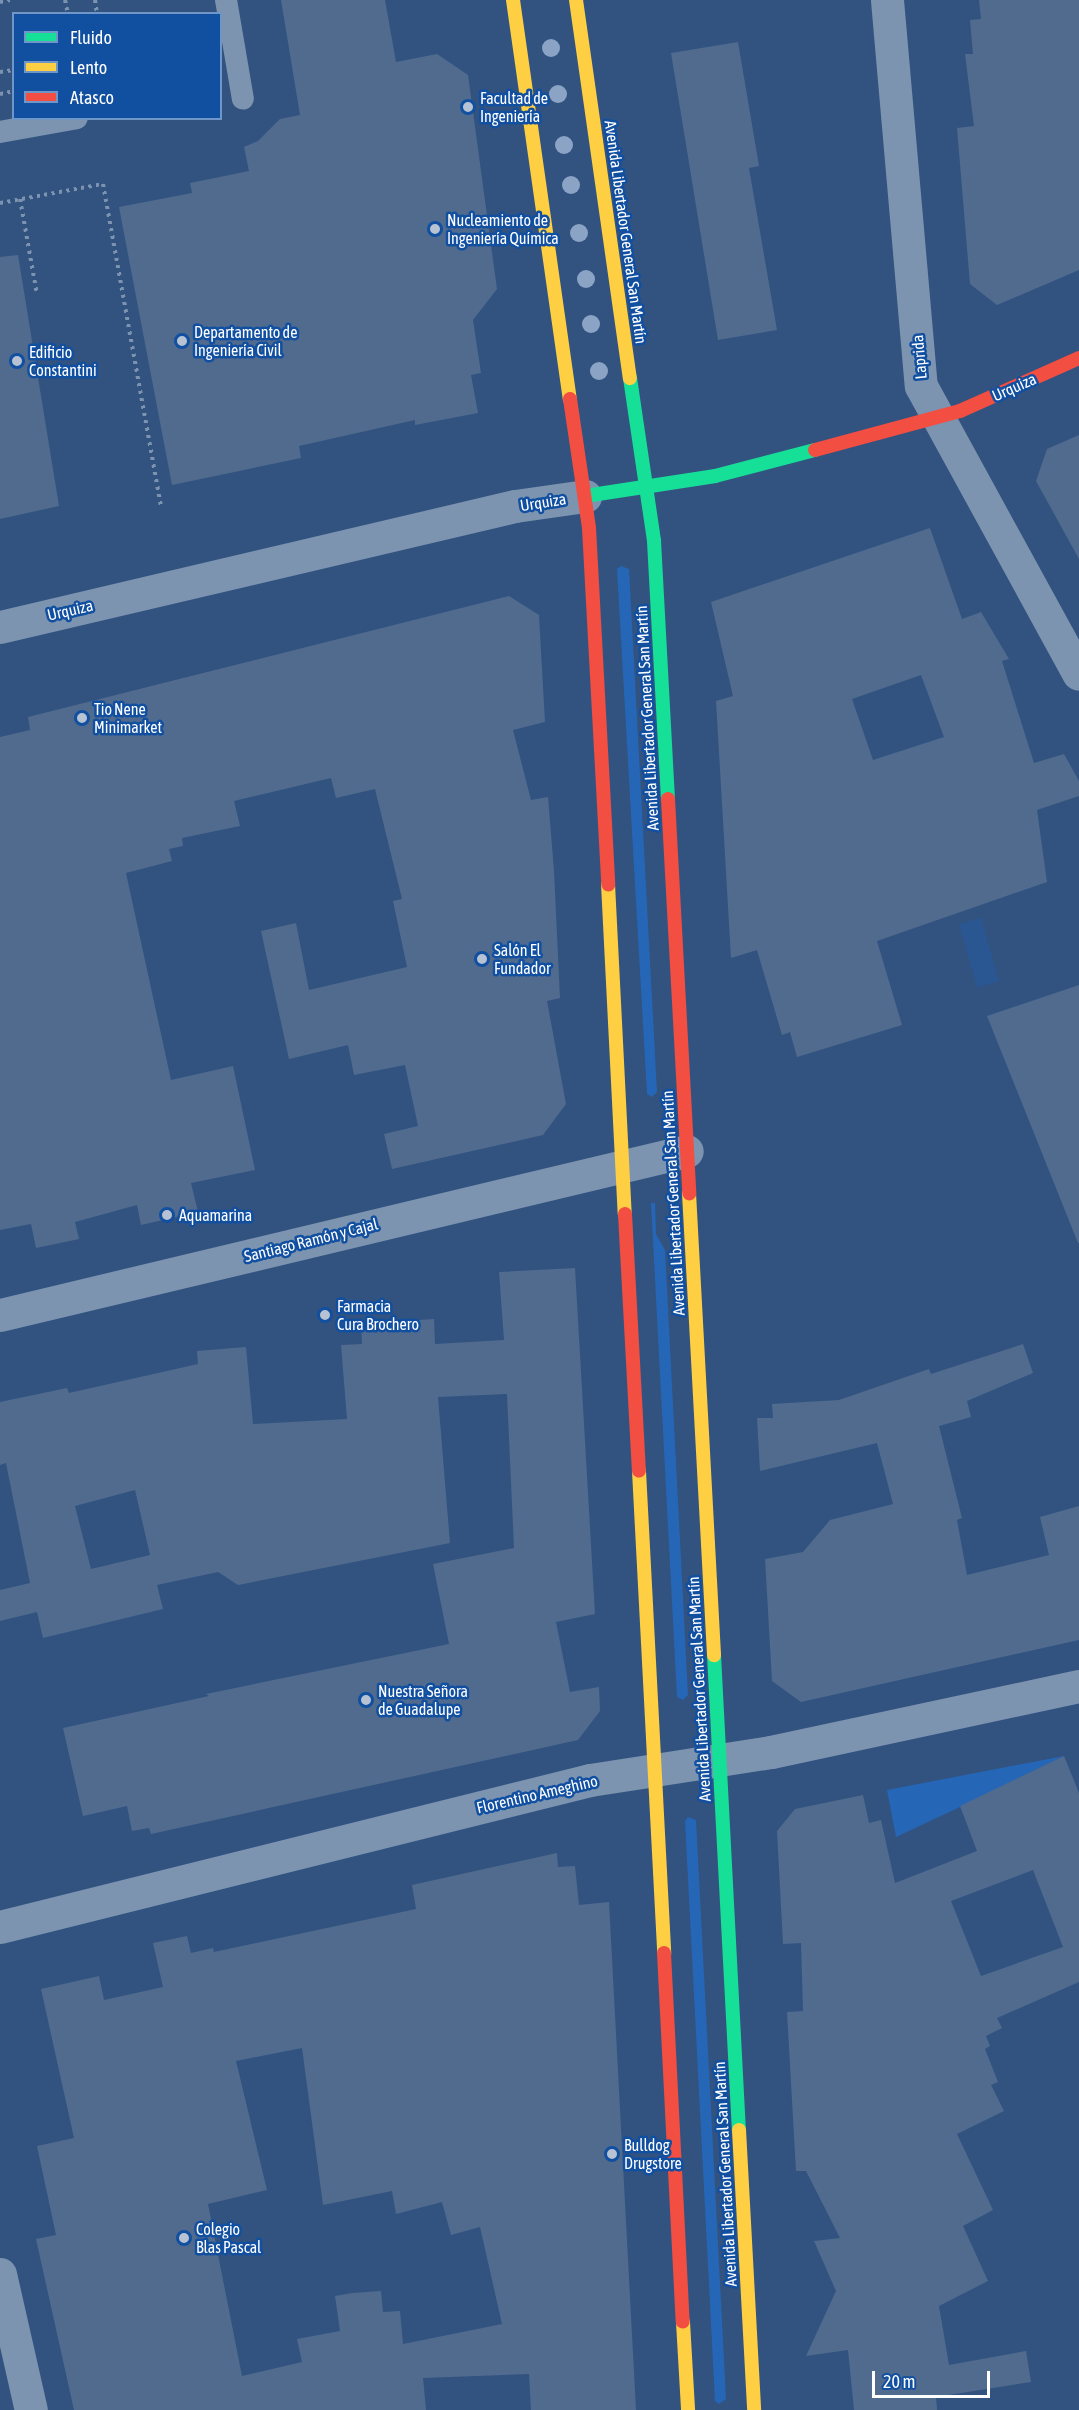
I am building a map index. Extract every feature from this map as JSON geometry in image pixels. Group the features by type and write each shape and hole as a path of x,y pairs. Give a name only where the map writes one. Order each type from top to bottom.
{"main road":[{"path":"513,0 585,496 623,1166 688,2410"},
{"name":"Avenida Libertador General San Martín","path":"576,0 654,541 754,2410"},
{"name":"Urquiza","path":"585,496 716,476 939,417 1079,358"}],"street":[{"name":"Laprida","path":"887,0 921,386 1079,674"},
{"name":"Urquiza","path":"0,627 515,506 585,496"},
{"name":"Santiago Ramón y Cajal","path":"0,1315 687,1151"},
{"name":"Florentino Ameghino","path":"0,1927 590,1780 719,1760 1079,1686"},
{"path":"0,2274 31,2410"}],"lane":[{"path":"226,0 243,99"},
{"path":"0,132 66,120"}],"path":[{"path":"0,2 10,0"},
{"path":"0,203 103,184 161,507"},
{"path":"20,199 37,294"}],"shaded area":[{"path":"621,566 629,569 657,1092 652,1097 647,1094 617,569"},
{"path":"981,918 999,981 977,988 959,924"},
{"path":"651,1203 655,1203 656,1234 665,1250 688,1695 683,1700 677,1697"},
{"path":"1064,1756 960,1807 896,1837 887,1790"},
{"path":"688,1817 696,1820 726,2399 719,2404 715,2401 685,1821"}],"building":[{"path":"281,0 385,0 396,62 437,54 468,75 497,289 473,320 481,373 471,375 478,413 415,425 415,420 299,446 301,458 172,485 119,207 192,193 190,183 249,171 244,147 258,141 280,119 300,115"},
{"path":"979,0 1079,0 1079,270 997,305 970,284 957,128 974,126 965,54 973,54 970,20 981,19"},
{"path":"738,42 759,166 749,168 777,330 718,340 671,53"},
{"name":"Edificio Constantini","path":"18,255 59,506 0,519 0,257"},
{"path":"1079,435 1079,559 1036,481 1047,449"},
{"path":"930,528 962,619 981,612 1009,659 1002,661 1034,763 1064,754 1079,781 1079,796 1037,810 1047,882 877,941 902,1025 797,1057 790,1032 782,1035 757,950 731,958 716,701 733,696 711,602","holes":["921,675 944,737 873,760 852,699"]},
{"path":"509,596 539,615 545,722 513,730 531,800 548,797 554,871 560,998 547,1001 566,1104 543,1135 392,1169 384,1134 418,1126 405,1065 354,1075 348,1045 289,1059 261,931 296,923 309,990 407,967 393,901 402,899 375,789 336,798 331,778 234,801 240,826 182,838 183,846 169,849 172,861 126,873 171,1080 233,1066 255,1170 191,1183 198,1212 141,1225 137,1205 75,1222 79,1239 36,1248 31,1224 0,1230 0,737 30,730 28,717"},
{"path":"1079,985 1079,1243 1078,1243 987,1016"},
{"path":"575,1268 595,1614 556,1622 570,1692 599,1687 600,1711 578,1740 151,1834 149,1828 132,1831 127,1806 83,1816 63,1728 209,1696 206,1694 449,1644 433,1564 514,1548 507,1394 438,1397 450,1543 238,1585 218,1572 157,1585 163,1609 43,1638 37,1612 0,1621 0,1590 30,1583 6,1463 0,1465 0,1402 67,1388 69,1393 198,1364 197,1351 246,1347 253,1424 347,1419 341,1345 362,1344 361,1324 434,1319 435,1344 504,1340 499,1272","holes":["135,1490 150,1555 91,1569 75,1506"]},
{"path":"1023,1344 1033,1373 967,1401 971,1417 939,1426 962,1518 957,1520 967,1575 1049,1555 1040,1517 1079,1506 1079,1640 801,1702 772,1681 765,1559 803,1552 830,1520 893,1504 877,1443 760,1471 757,1418 773,1418 772,1404 839,1400 929,1369 931,1374"},
{"path":"1064,1756 1079,1793 1079,1982 997,2018 1002,2028 986,2036 990,2046 985,2049 998,2082 991,2085 1004,2111 957,2134 993,2210 963,2226 988,2281 939,2306 949,2365 1026,2351 1031,2382 936,2397 937,2410 854,2410 848,2350 806,2356 836,2291 814,2241 840,2238 806,2171 796,2171 787,2012 803,2011 801,1943 783,1944 777,1831 795,1809 863,1795 869,1823 881,1820 895,1883 977,1851 960,1806","holes":["1033,1870 1063,1947 981,1976 951,1901"]},
{"path":"557,1853 558,1867 575,1866 579,1905 609,1902 636,2410 531,2410 529,2374 423,2378 426,2410 74,2410 36,2239 56,2235 37,2146 74,2138 41,1989 99,1976 104,2000 163,1987 153,1943 187,1936 191,1953 213,1948 214,1952 416,1909 412,1885","holes":["302,2048 323,2205 392,2191 396,2214 442,2202 451,2235 480,2227 502,2324 403,2344 400,2311 383,2312 381,2291 335,2296 340,2331 297,2339 302,2362 242,2376 208,2204 267,2190 236,2061"]}],"traffic: fast":[{"path":"630,378 654,541 668,799"},
{"path":"585,496 715,476 815,450"},
{"path":"714,1655 739,2130"}],"traffic: slow":[{"path":"513,0 570,399"},
{"path":"576,0 630,378"},
{"path":"608,884 625,1214"},
{"path":"689,1193 714,1655"},
{"path":"639,1471 664,1953"},
{"path":"739,2130 754,2410"},
{"path":"683,2322 688,2410"}],"traffic: jam":[{"path":"815,450 960,411 1079,358"},
{"path":"570,399 589,528 608,884"},
{"path":"668,799 689,1193"},
{"path":"625,1214 639,1471"},
{"path":"664,1953 683,2322"}],"place":[{"name":"Facultad de Ingeniería","path":"468,107"},
{"name":"Nucleamiento de Ingeniería Química","path":"435,229"},
{"name":"Departamento de Ingeniería Civil","path":"182,341"},
{"name":"Edificio Constantini","path":"17,361"},
{"name":"Tio Nene Minimarket","path":"82,718"},
{"name":"Salón El Fundador","path":"482,959"},
{"name":"Aquamarina","path":"167,1215"},
{"name":"Farmacia Cura Brochero","path":"325,1315"},
{"name":"Nuestra Señora de Guadalupe","path":"366,1700"},
{"name":"Bulldog Drugstore","path":"612,2154"},
{"name":"Colegio Blas Pascal","path":"184,2238"}]}
